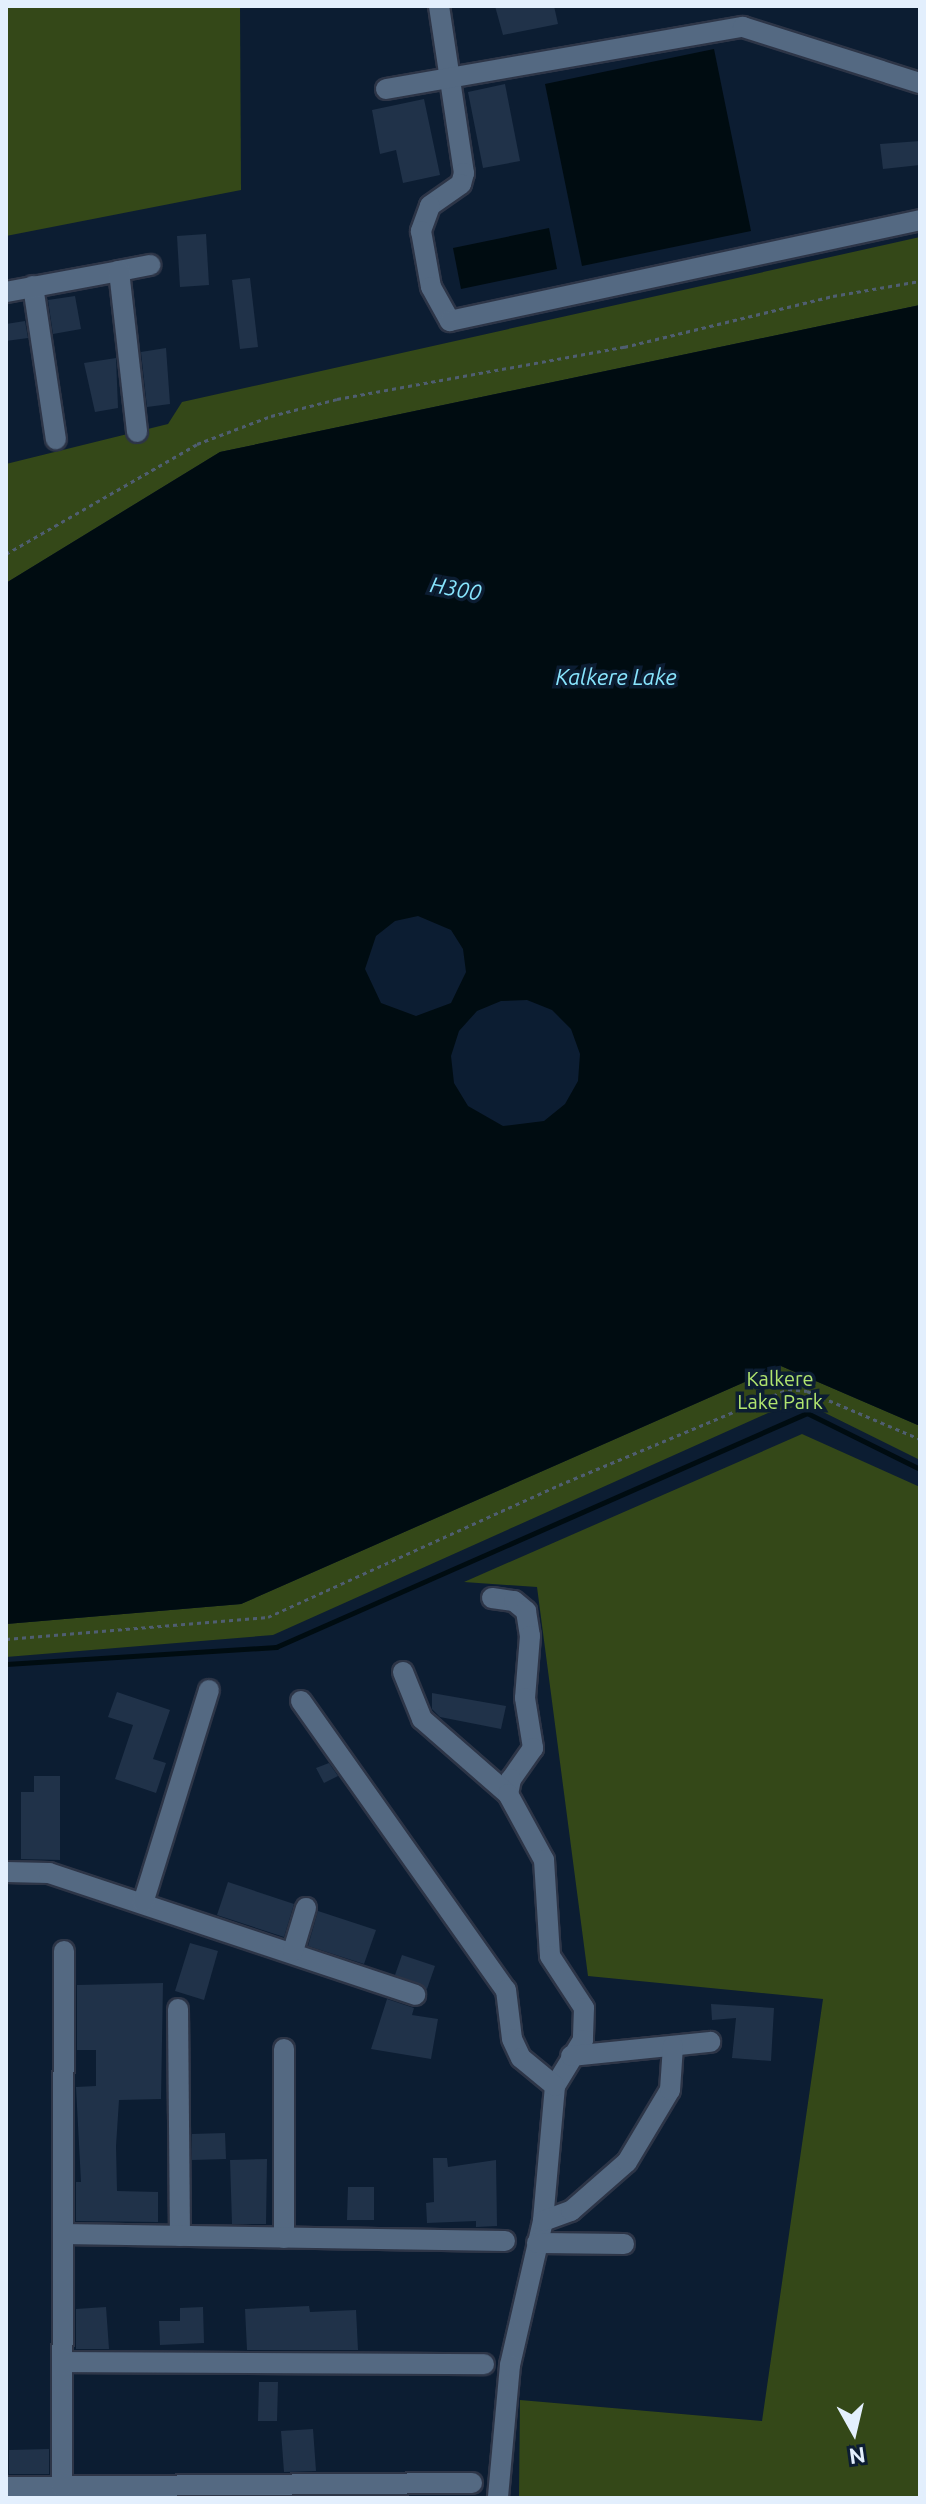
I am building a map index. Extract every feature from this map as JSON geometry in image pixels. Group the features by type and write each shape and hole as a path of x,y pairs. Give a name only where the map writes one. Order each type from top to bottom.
{"street":[{"path":"439,6 464,173 461,184 430,206 421,231 431,287 450,321 920,220"},
{"path":"386,89 743,27 920,83"},
{"path":"6,292 150,265"},
{"path":"119,271 137,432"},
{"path":"33,286 56,439"},
{"path":"492,1598 514,1601 526,1611 530,1636 525,1698 533,1748 511,1779 508,1794"},
{"path":"403,1672 422,1719 508,1794 544,1860 550,1956 584,2008 583,2040 555,2086 543,2221 510,2365 498,2498"},
{"path":"143,1903 209,1690"},
{"path":"301,1701 506,1990 512,2039 521,2058 555,2086"},
{"path":"6,1872 49,1873 293,1951 415,1995"},
{"path":"293,1951 306,1908"},
{"path":"62,2487 64,1951"},
{"path":"178,2009 180,2236"},
{"path":"571,2056 710,2042"},
{"path":"543,2221 571,2211 627,2162 664,2104 673,2046"},
{"path":"284,2049 284,2238"},
{"path":"63,2234 505,2241"},
{"path":"537,2243 624,2244"},
{"path":"62,2362 484,2364"},
{"path":"6,2487 472,2483"}],"path":[{"path":"6,554 197,444 271,416 398,387 624,347 833,296 920,281"},
{"path":"6,1639 268,1617 559,1485 788,1389 807,1391 920,1439"}],"green space":[{"path":"6,6 240,6 241,190 6,236"},
{"path":"920,237 920,305 220,452 6,583 6,464 168,424 182,402"},
{"name":"Kalkere Lake Park","path":"781,1366 920,1426 920,1460 807,1404 768,1413 273,1635 6,1657 6,1624 241,1604"},
{"path":"802,1434 920,1487 920,2498 519,2498 520,2400 762,2421 823,1999 588,1976 537,1587 464,1582"}],"water":[{"path":"714,49 751,231 582,266 545,84"},
{"path":"549,228 557,269 461,289 453,248"},
{"name":"Kalkere Lake","path":"920,305 920,1426 781,1366 241,1604 6,1624 6,583 220,452","holes":["418,916 451,930 463,949 466,972 451,1003 416,1016 381,1003 365,969 376,936 395,921","527,1000 552,1010 571,1029 580,1054 578,1081 565,1104 544,1121 503,1126 468,1106 454,1083 451,1056 459,1031 477,1011 501,1001"]}],"building":[{"path":"495,6 554,6 558,24 503,35"},
{"path":"505,84 520,161 483,168 468,92"},
{"path":"424,99 440,175 403,183 396,150 380,154 372,110"},
{"path":"920,141 920,165 883,169 880,144"},
{"path":"206,234 209,285 180,287 177,236"},
{"path":"250,278 258,347 240,349 232,280"},
{"path":"75,296 81,329 53,334 48,300"},
{"path":"25,321 28,338 6,341 6,324"},
{"path":"166,348 170,404 147,407 141,352"},
{"path":"116,358 118,408 95,412 84,363"},
{"path":"117,1692 170,1710 153,1759 166,1763 156,1793 115,1779 133,1725 108,1717"},
{"path":"432,1693 506,1706 501,1729 440,1717 432,1709"},
{"path":"329,1763 338,1776 324,1783 316,1768"},
{"path":"34,1776 60,1776 60,1860 21,1859 21,1792 34,1792"},
{"path":"228,1882 294,1904 284,1937 217,1915"},
{"path":"318,1911 376,1930 364,1964 308,1946"},
{"path":"190,1943 218,1951 204,2000 175,1991"},
{"path":"402,1955 435,1966 427,1989 395,1975"},
{"path":"163,1983 161,2099 119,2100 116,2146 117,2191 158,2192 158,2222 76,2221 76,2182 81,2182 76,2087 96,2086 96,2050 77,2050 77,1985"},
{"path":"387,1999 414,2008 412,2015 438,2019 431,2059 371,2049"},
{"path":"711,2004 774,2008 771,2061 732,2058 736,2018 712,2020"},
{"path":"225,2133 226,2159 192,2160 192,2134"},
{"path":"433,2158 447,2158 448,2167 496,2160 497,2226 476,2227 476,2221 427,2223 426,2203 434,2202"},
{"path":"267,2159 266,2224 232,2224 230,2160"},
{"path":"348,2187 374,2187 374,2220 347,2220"},
{"path":"309,2306 310,2312 356,2310 358,2350 247,2350 245,2309"},
{"path":"106,2307 109,2349 76,2349 76,2309"},
{"path":"203,2307 204,2343 160,2345 159,2321 180,2321 180,2308"},
{"path":"259,2382 278,2382 277,2421 258,2421"},
{"path":"313,2429 316,2471 284,2472 281,2431"},
{"path":"49,2449 49,2474 9,2474 9,2450"}],"waterway":[{"path":"6,1664 276,1647 807,1413 920,1469"}],"water label":[{"name":"H300","path":"456,588"}]}
